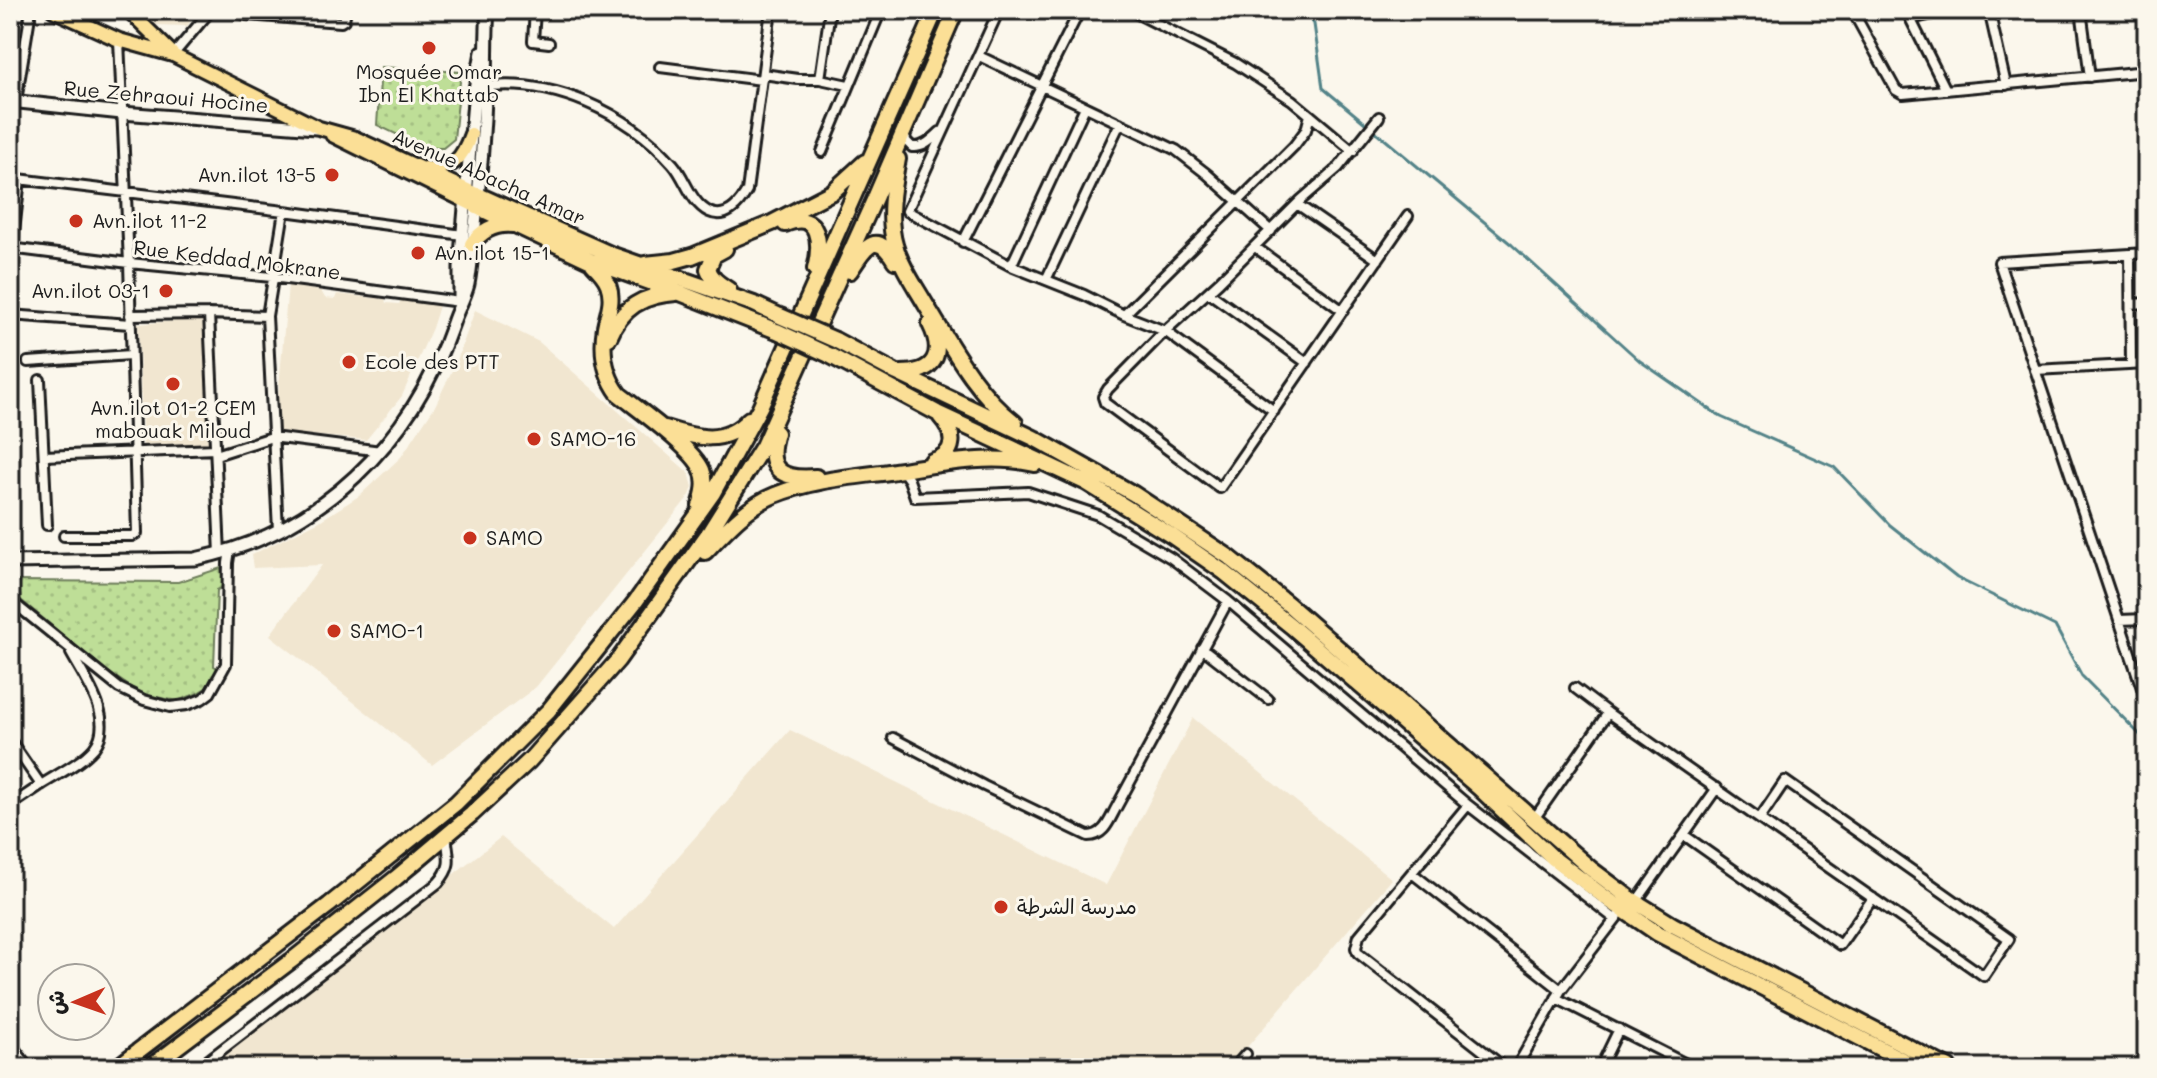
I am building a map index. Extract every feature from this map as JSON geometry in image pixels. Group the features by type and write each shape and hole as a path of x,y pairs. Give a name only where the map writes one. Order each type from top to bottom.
{"highway":[{"path":"116,1068 435,822 522,740 636,601 698,514 760,407 936,10"},
{"path":"149,1068 303,952 446,836 529,761 618,660 710,531 763,446 956,10"},
{"path":"903,132 891,205 895,245 903,265 950,344 1004,414 1034,438 1134,494 1229,557 1289,605 1591,869 1625,910 1673,925 1949,1068"},
{"path":"640,265 692,256 806,207 850,178 873,153"},
{"path":"472,198 514,226 591,261 777,331 829,355 937,413 1063,471 1118,501 1224,572 1456,768 1553,858 1657,933 1918,1068"},
{"name":"Avenue Abacha Amar","path":"472,198 640,265 754,304 835,340 1034,438"},
{"path":"754,304 716,282 710,276 709,262 723,250 798,220 806,221 814,228 819,242 807,303"},
{"path":"468,240 498,225 514,226"},
{"path":"822,315 867,247 879,243 886,247 917,299 937,344 936,355 929,368 914,373 897,373"},
{"path":"591,261 605,277 611,295 604,338 605,369 610,382 619,394 687,450 702,470 705,491 698,514"},
{"path":"604,350 614,326 632,306 648,297 680,293"},
{"path":"787,393 772,454 780,472 793,477 815,477 942,458 951,448 951,434 937,413"},
{"path":"659,427 712,438 738,430 760,407"},
{"path":"675,582 722,532 774,495 838,479 979,461 1023,461 1063,471"}],"main road":[{"name":"Avenue Abacha Amar","path":"53,10 119,40 173,55 319,128 355,138 420,168 472,198"},
{"path":"128,10 173,55"},
{"path":"420,168 434,169 454,163 462,156 471,134 480,87 488,10"},
{"path":"10,562 195,559 225,552 278,530 325,502 351,482 382,451 428,382 467,288 480,87"},
{"name":"Rue Zehraoui Hocine","path":"13,101 319,128"},
{"path":"319,128 345,143 472,198"},
{"path":"471,134 472,198"}],"street":[{"path":"13,101 31,10"},
{"path":"173,55 211,10"},
{"path":"232,10 246,15 341,22 346,10"},
{"path":"535,10 533,41 549,43"},
{"path":"480,87 522,87 559,92 586,102 620,119 650,141 675,165 698,205 713,214 730,211 740,204 747,191 771,10"},
{"path":"820,79 830,10"},
{"path":"822,152 881,10"},
{"path":"999,10 907,211 1011,266 1165,331 1274,411"},
{"path":"963,242 1080,10"},
{"path":"1130,10 1235,63 1292,100 1353,151"},
{"path":"1852,10 1896,90 1903,94 2147,71"},
{"path":"1906,10 1946,90"},
{"path":"1911,19 1951,10"},
{"path":"1989,10 2006,85"},
{"path":"2081,10 2090,77"},
{"path":"64,536 132,536 137,533 119,40"},
{"path":"979,56 1155,139 1193,162 1271,231"},
{"path":"660,67 820,79 848,85"},
{"path":"1011,266 1085,107"},
{"path":"1124,315 1294,146 1306,130 1310,115"},
{"path":"1379,117 1338,168 1297,204 1108,389 1103,397 1105,403 1220,488 1408,216"},
{"path":"1046,280 1120,123"},
{"path":"903,132 907,142 917,147 928,143 944,129"},
{"path":"10,178 284,211 468,240"},
{"path":"10,266 20,179"},
{"path":"1297,204 1378,260"},
{"path":"278,530 267,316 284,211"},
{"path":"1255,247 1343,311"},
{"name":"Rue Keddad Mokrane","path":"11,248 460,302"},
{"path":"2147,253 1999,262 2147,703"},
{"path":"2130,254 2131,365"},
{"path":"1208,292 1307,363"},
{"path":"2131,304 2147,303"},
{"path":"10,315 130,320 209,314 267,316"},
{"path":"10,600 119,688 144,700 170,707 187,705 210,693 226,664 228,563 215,452 209,314"},
{"path":"28,362 131,355"},
{"path":"2035,370 2147,364"},
{"path":"40,380 47,525"},
{"path":"44,456 215,452 272,437 382,451"},
{"path":"902,470 915,497 1028,492 1098,515 1171,558 1228,601 1468,805 1625,910"},
{"path":"893,738 1088,836 1097,836 1116,808 1228,601"},
{"path":"2119,620 2147,619"},
{"path":"10,806 82,758 93,749 100,737 98,704 68,648"},
{"path":"1202,648 1268,699"},
{"path":"1575,688 1984,976 2009,939 1785,781 1760,818"},
{"path":"1533,820 1608,713"},
{"path":"10,740 41,785"},
{"path":"1520,1067 1559,994 1684,835 1717,788"},
{"path":"1468,805 1359,936 1356,948 1358,953 1505,1068"},
{"path":"1684,835 1840,945 1873,898"},
{"path":"198,1068 438,883 447,873 446,836"},
{"path":"1412,873 1559,994 1694,1068"},
{"path":"1600,1068 1619,1029"},
{"path":"10,1043 29,1068"},
{"path":"1234,1068 1246,1054"}],"shaded area":[{"path":"141,10 199,10 187,26 156,25"},
{"name":"Ecole des PTT","path":"288,285 321,291 325,298 335,299 337,294 385,299 386,303 399,304 401,300 439,306 402,396 366,440 275,432"},
{"name":"SAMO","path":"475,310 539,342 689,473 693,487 690,495 536,687 432,765 270,635 322,565 253,568 251,555 318,522 359,496 401,457 435,406 457,360"},
{"name":"Avn.ilot 01-2 CEM mabouak Miloud","path":"204,319 208,445 143,446 138,324"},
{"name":"مدرسة الشرطة","path":"1193,718 1392,879 1229,1068 206,1068 501,837 614,929 790,730 1106,885"}],"green space":[{"path":"381,67 461,72 454,139 443,148 425,148 377,125"},
{"path":"221,568 224,587 217,590 214,666 221,670 209,686 177,701 141,694 104,669 10,591 10,581 178,582"}],"waterway":[{"path":"1304,10 1314,24 1323,88 1512,245 1640,361 1721,417 1834,467 1890,525 1957,578 2055,626 2082,676 2147,742"}],"place":[{"name":"Mosquée Omar Ibn El Khattab","path":"429,48"},
{"name":"Avn.ilot 13-5","path":"332,175"},
{"name":"Avn.ilot 11-2","path":"76,221"},
{"name":"Avn.ilot 15-1","path":"418,253"},
{"name":"Avn.ilot 03-1","path":"166,291"},
{"name":"Ecole des PTT","path":"349,362"},
{"name":"Avn.ilot 01-2 CEM mabouak Miloud","path":"173,384"},
{"name":"SAMO-16","path":"534,439"},
{"name":"SAMO","path":"470,538"},
{"name":"SAMO-1","path":"334,631"},
{"name":"مدرسة الشرطة","path":"1001,907"}]}
